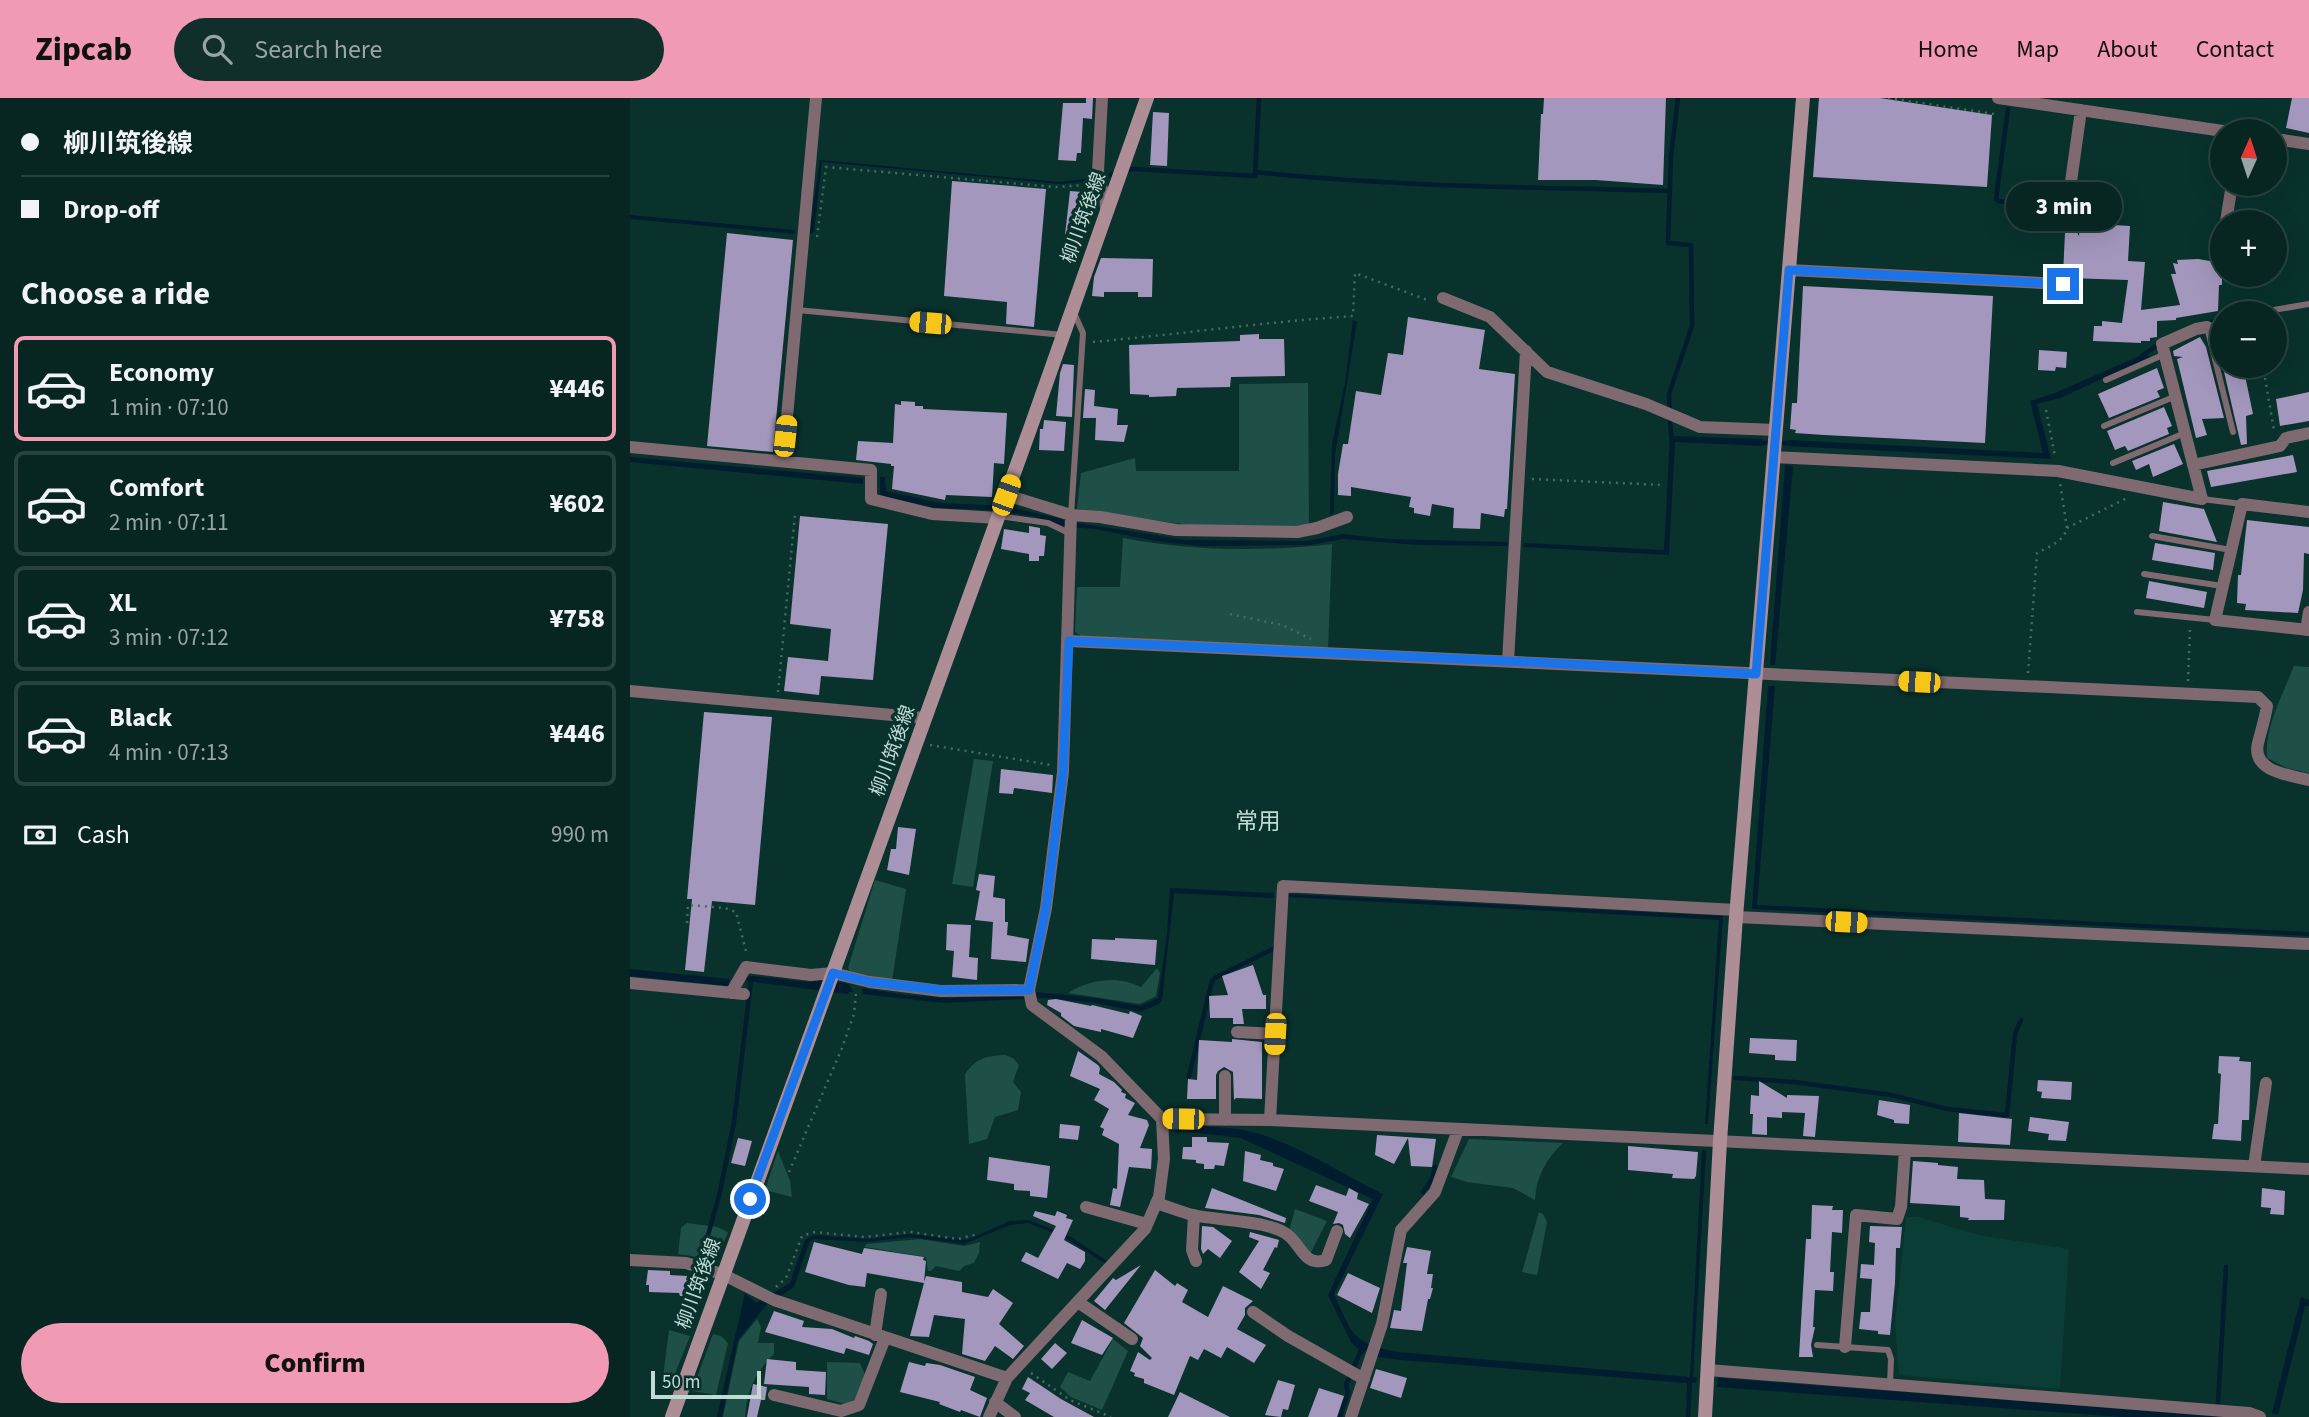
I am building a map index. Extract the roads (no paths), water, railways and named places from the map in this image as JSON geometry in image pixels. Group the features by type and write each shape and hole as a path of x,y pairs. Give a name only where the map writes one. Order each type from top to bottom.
{"main road":[{"name":"柳川筑後線","path":"672,1417 1147,98"},
{"path":"1705,1417 1720,1141 1802,98"}],"street":[{"path":"783,461 816,98"},
{"path":"1102,98 1098,171 1107,212"},
{"path":"1998,98 2210,129"},
{"path":"2068,203 2081,110"},
{"path":"2287,141 2309,144"},
{"path":"1789,270 2063,284"},
{"path":"1446,299 1490,317 1547,372 1646,404 1700,427 1776,430"},
{"path":"1774,457 2058,471 2202,499 2162,344 2207,327"},
{"path":"1508,661 1526,351"},
{"path":"2193,464 2277,447 2286,438 2309,433"},
{"path":"630,447 871,470 871,499 932,514 998,517"},
{"path":"1006,495 1072,515 1175,530 1297,532 1347,517"},
{"path":"2309,512 2242,504 2215,620 2308,630 2309,612"},
{"path":"989,1417 1007,1378 1021,1366 1147,1224 1156,1203 1164,1160 1162,1118 1101,1056 1032,1004 1029,990 1046,908 1063,768 1072,515"},
{"path":"1069,641 2258,697 2267,706 2257,747 2259,760 2269,769 2309,780"},
{"path":"630,691 925,718"},
{"path":"1270,1120 1283,886 2309,944"},
{"path":"630,983 738,993 746,967 811,975 833,973 857,979 941,990 1029,990"},
{"path":"1237,1032 1275,1034"},
{"path":"1225,1076 1225,1120"},
{"path":"2254,1166 2266,1083"},
{"path":"1162,1118 1270,1120 2309,1169"},
{"path":"1351,1417 1382,1324 1401,1230 1435,1192 1458,1130"},
{"path":"1845,1347 1856,1215 1897,1219 1901,1207 1905,1150"},
{"path":"1156,1203 1194,1215 1259,1223 1287,1234 1308,1260 1318,1262 1326,1260 1337,1231"},
{"path":"1086,1208 1147,1224"},
{"path":"1194,1215 1192,1250 1196,1261"},
{"path":"630,1261 685,1263 722,1274 765,1296 1007,1378"},
{"path":"774,1395 841,1411 859,1405 880,1337 881,1294"},
{"path":"1078,1302 1132,1339"},
{"path":"1253,1312 1288,1336 1364,1379"},
{"path":"1708,1370 2249,1413 2260,1417"},
{"path":"995,1402 1014,1417"}],"lane":[{"path":"2287,308 2309,304"},
{"path":"1072,308 1083,333 1072,515"},
{"path":"797,310 1062,335"},
{"path":"2210,326 2207,327 2233,432"},
{"path":"2106,380 2165,354"},
{"path":"2105,426 2176,396"},
{"path":"2113,463 2185,433"},
{"path":"2202,499 2242,504"},
{"path":"998,517 1048,523 1070,534"},
{"path":"2152,536 2231,550"},
{"path":"2144,574 2223,586"},
{"path":"2137,612 2215,620"},
{"path":"1817,1345 1888,1350 1891,1359 1890,1384"}],"water":[{"path":"820,160 1059,182 1092,178 1092,181 1060,184 822,162 814,232 809,234"},
{"path":"630,215 795,230 795,234 630,219"},
{"path":"1353,320 1357,322 1335,455 1334,513 1330,515 1332,444 1345,384"},
{"path":"2146,353 2150,357 2060,398 2037,404 2051,459 1787,446 1788,440 2043,453 2030,401 2055,393"},
{"path":"1670,436 1762,439 1762,446 1675,442 1669,555 1524,547 1523,543 1664,550"},
{"path":"630,457 863,478 863,484 630,462"},
{"path":"1785,465 1793,466 1775,665 1770,665"},
{"path":"880,477 885,477 886,491 940,503 1005,506 1078,523 1185,540 1307,541 1343,534 1387,539 1508,542 1508,546 1418,545 1343,539 1310,545 1199,546 1155,541 1096,529 1067,527 1036,517 996,510 937,508 885,497 880,494"},
{"path":"1768,686 1775,686 1757,905 2309,932 2309,936 1752,909"},
{"path":"1170,888 1274,893 1274,898 1174,893 1162,1000 1140,1012 1096,1003 1046,998 943,1003 862,994 862,988 949,998 1036,992 1140,1006 1158,998"},
{"path":"1288,894 1723,916 1708,1124 1705,1124 1719,920 1287,897"},
{"path":"630,969 729,979 729,986 630,976"},
{"path":"746,977 849,984 853,992 848,994 747,981"},
{"path":"1180,1126 1218,1127 1256,1133 1305,1153 1383,1194 1334,1294 1355,1335 1371,1345 1397,1352 1690,1377 1702,1150 1706,1151 1693,1377 1697,1377 1696,1383 1692,1383 1690,1417 1686,1417 1687,1383 1401,1360 1379,1357 1366,1350 1363,1354 1351,1342 1328,1295 1373,1199 1241,1138 1182,1131 1178,1133 1175,1129"},
{"path":"1029,1220 1071,1237 1107,1261 1104,1263 1064,1237 1028,1223 1010,1225 964,1244 909,1237 867,1242 813,1239 809,1243 794,1287 767,1304 738,1340 722,1417 717,1417 745,1293 756,1303 790,1283 805,1240 813,1235 868,1239 910,1234 967,1240 1010,1221"},
{"path":"2301,1297 2309,1300 2309,1306 2305,1306 2278,1415 2272,1413"},
{"path":"1718,1378 2226,1417 2123,1417 1717,1387"}],"waterway":[{"path":"1124,171 1133,169 1255,176 1259,98"},
{"path":"1672,440 1669,394 1692,326 1691,245 1668,243 1671,156 1678,98"},
{"path":"2008,109 1996,199 2059,208"},
{"path":"1255,172 1410,184 1669,191"},
{"path":"1087,180 1116,174"},
{"path":"2142,356 2160,343"},
{"path":"1759,443 1793,443"},
{"path":"1189,1076 1212,981 1273,949"},
{"path":"702,1257 720,1192 734,1122 751,981"},
{"path":"1735,1078 1794,1082 1891,1095 1947,1109 2007,1115 2015,1034 2021,1020"},
{"path":"1423,1192 1432,1179 1435,1167"},
{"path":"2218,1403 2226,1267"},
{"path":"1340,1417 1348,1393 1346,1385 1361,1350"}],"district":[{"name":"常用","path":"1258,821"}]}
